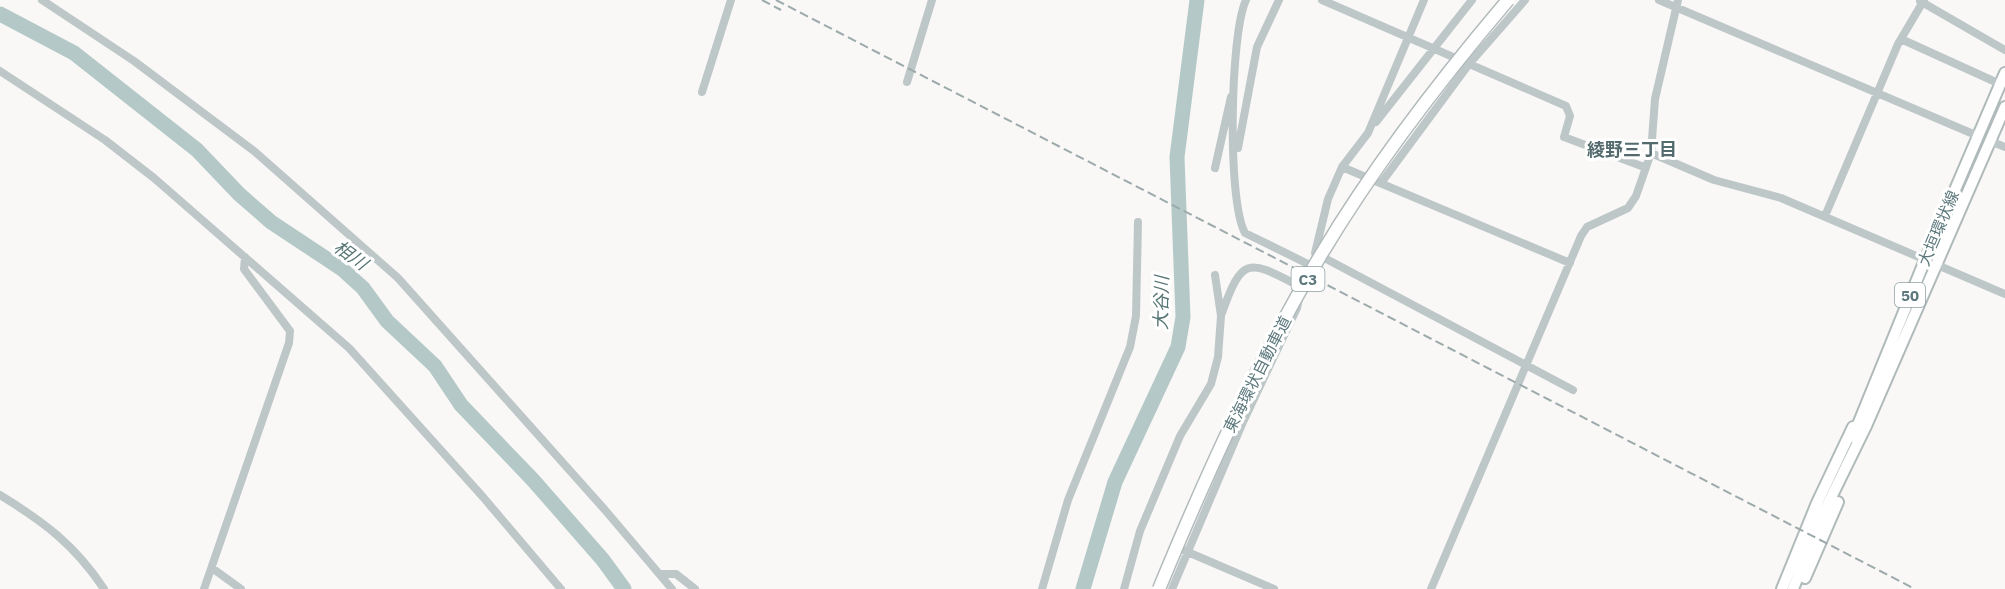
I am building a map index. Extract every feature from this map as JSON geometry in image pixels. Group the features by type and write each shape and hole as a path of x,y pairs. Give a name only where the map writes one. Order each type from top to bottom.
{"highway":[{"name":"東海環状自動車道","path":"1159,589 1245,393 1323,252 1392,147 1508,0"}],"main road":[{"name":"大垣環状線","path":"1862,424 1925,260 2003,78"},
{"name":"大垣環状線","path":"1788,589 1803,560 1862,424 1938,264 2005,107"},
{"path":"1782,589 1822,493 1862,424"},
{"path":"1800,589 1833,512 1862,424"},
{"name":"大垣環状線","path":"1793,589 1803,560"}],"street":[{"path":"42,0 134,61 254,151 398,278 672,589"},
{"path":"702,92 731,0"},
{"path":"907,82 932,0"},
{"path":"1246,0 1235,59 1234,85 1234,162 1239,223 1245,233 1310,265"},
{"path":"1234,162 1245,118 1250,74 1257,47 1280,0"},
{"path":"1322,0 1566,106 1570,116 1564,137 1644,167"},
{"path":"1368,133 1424,0"},
{"path":"1172,589 1243,422 1298,308 1301,287 1316,253 1328,199 1342,167 1432,48 1472,0"},
{"path":"1381,183 1469,64 1525,0"},
{"path":"1659,0 1676,4 1877,94 1978,136"},
{"path":"1825,216 1901,39 1922,1 2005,50"},
{"path":"1431,589 1587,227 1628,208 1636,196 1644,167 1652,153 1655,99 1669,47 1676,4"},
{"path":"1901,39 2003,78"},
{"path":"0,71 105,140 154,178 369,368 561,589"},
{"path":"1215,168 1234,85"},
{"path":"1990,141 2005,147"},
{"path":"1652,153 1714,180 1763,191 2005,294"},
{"path":"1342,167 1570,263"},
{"path":"1042,589 1068,500 1130,347 1136,316 1138,222"},
{"path":"1316,253 1573,390"},
{"path":"204,589 289,343 290,331 244,268 245,258"},
{"path":"1221,316 1234,280 1242,270 1251,266 1265,268 1301,287"},
{"path":"1124,589 1140,531 1180,436 1210,384 1218,357 1221,316 1215,275"},
{"path":"0,495 60,535 76,550 104,589"},
{"path":"1171,544 1274,589"},
{"path":"212,568 242,589"},
{"path":"661,574 676,574 695,589"}],"waterway":[{"name":"大谷川","path":"1083,589 1115,482 1178,347 1183,317 1177,157 1197,0"},
{"name":"相川","path":"0,14 74,53 197,150 239,194 271,222 342,269 363,288 387,321 435,366 461,405 533,480 603,560 624,589"}],"railway":[{"path":"762,0 781,10"},
{"path":"776,0 1915,589"}],"district":[{"name":"綾野三丁目","path":"1632,149"}]}
